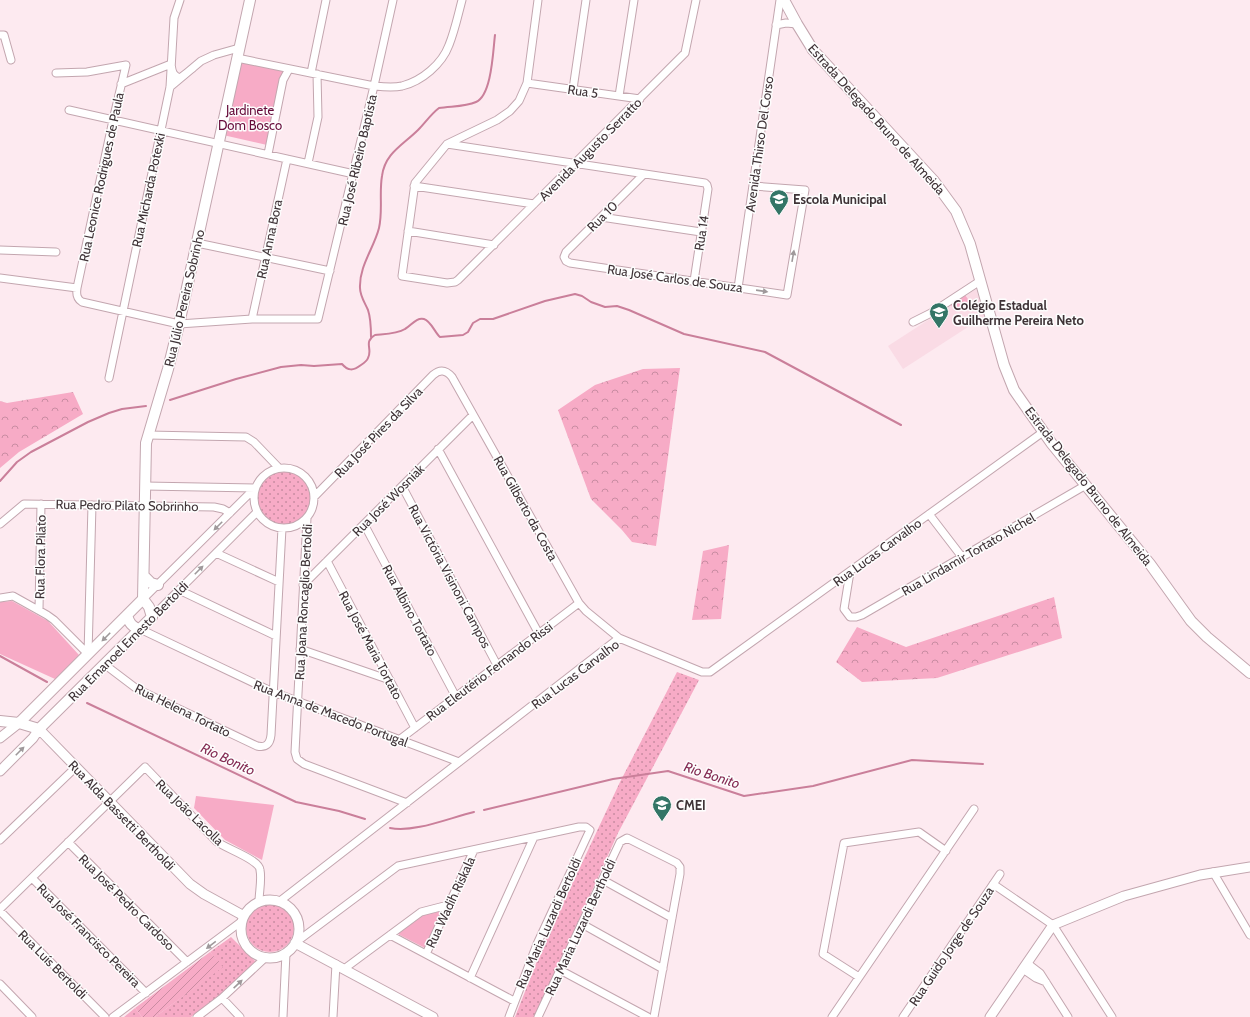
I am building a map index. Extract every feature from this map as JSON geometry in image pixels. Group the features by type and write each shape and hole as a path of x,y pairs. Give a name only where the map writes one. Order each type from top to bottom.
{"main road":[{"name":"Rua Júlio Pereira Sobrinho","path":"144,599 145,486 146,448 148,435 168,369 179,324 250,0"},
{"name":"Estrada Delegado Bruno de Almeida","path":"784,0 808,42 822,60 942,190 956,212 966,233 1008,377 1020,399 1043,432 1150,564 1191,621 1207,637 1250,673"},
{"path":"144,576 151,583 158,585"},
{"name":"Rua Emanoel Ernesto Bertoldi","path":"19,723 144,599"},
{"path":"144,599 152,617"},
{"path":"127,615 130,624 140,629"},
{"name":"Rua Emanoel Ernesto Bertoldi","path":"39,729 152,617"},
{"name":"Rua Alda Bassetti Bertholdi","path":"0,721 19,723 39,729"}],"street":[{"name":"Rua Micharda Potexki","path":"109,378 170,87 174,18 180,0"},
{"path":"308,163 317,124 314,74 326,0"},
{"name":"Rua José Ribeiro Baptista","path":"252,319 318,319 354,174 393,0"},
{"path":"237,58 374,86 394,87 409,84 423,76 438,64 449,46 462,0"},
{"path":"494,245 408,231 414,186 447,144 504,116 519,101 527,83 538,0"},
{"path":"573,89 586,0"},
{"path":"619,96 634,0"},
{"name":"Avenida Augusto Serratto","path":"408,231 402,276 447,283 455,282 685,54 696,0"},
{"name":"Avenida Thirso Del Corso","path":"738,288 780,0"},
{"path":"776,25 786,23 797,24"},
{"path":"0,35 4,35 11,60"},
{"path":"121,84 171,64 173,74 180,78 207,58 239,48"},
{"name":"Rua Leonice Rodrigues de Paula","path":"56,73 86,72 126,65 77,288"},
{"path":"170,87 193,68"},
{"path":"268,154 283,80 289,68"},
{"name":"Rua 5","path":"527,83 640,99"},
{"path":"68,110 354,174"},
{"path":"447,144 644,174"},
{"name":"Rua Anna Bora","path":"252,319 287,159"},
{"name":"Rua 14","path":"644,174 704,182 707,185 708,189 694,281"},
{"name":"Rua 10","path":"565,259 566,252 644,174"},
{"path":"414,186 534,204"},
{"name":"Rua José Carlos de Souza","path":"565,259 570,263 787,295 805,190 753,186"},
{"path":"601,217 701,232"},
{"path":"197,243 330,271"},
{"path":"0,250 56,252"},
{"path":"0,278 77,288 77,296 82,302 179,324 252,319"},
{"path":"913,322 931,313 980,281"},
{"name":"Rua José Pires da Silva","path":"314,497 433,375 440,371 444,371"},
{"name":"Rua Gilberto da Costa","path":"444,371 452,377 579,603 586,611 619,638"},
{"name":"Rua José Wosniak","path":"303,585 473,414"},
{"name":"Rua Lucas Carvalho","path":"280,902 619,638 702,672 710,672 1043,432"},
{"path":"148,435 246,438 254,442 279,468"},
{"path":"438,449 539,634"},
{"path":"288,467 304,474 313,488 314,497 314,505 307,518 300,524 291,527 282,528 272,526 257,512 254,505 255,488 259,481 271,470 279,468 288,467"},
{"name":"Rua Lindamir Tortato Nichel","path":"850,572 844,605 845,612 850,616 856,617 862,615 1086,485"},
{"name":"Rua Pedro Pilato Sobrinho","path":"145,486 255,488"},
{"name":"Rua Victória Visinoni Campos","path":"402,486 498,665"},
{"name":"Rua Emanoel Ernesto Bertoldi","path":"144,599 255,488"},
{"name":"Rua Pedro Pilato Sobrinho","path":"0,524 23,504 214,507 223,509 230,513"},
{"name":"Rua Flora Pilato","path":"39,610 41,504"},
{"path":"88,654 92,505"},
{"name":"Rua Emanoel Ernesto Bertoldi","path":"152,617 257,512"},
{"path":"929,514 962,557"},
{"name":"Rua Joana Roncaglio Bertoldi","path":"307,518 295,752 297,759 304,764 407,803"},
{"name":"Rua Albino Tortato","path":"364,524 456,697"},
{"name":"Rua Joana Roncaglio Bertoldi","path":"266,746 271,735 282,528"},
{"path":"216,553 279,582"},
{"name":"Rua José Maria Tortato","path":"327,561 415,728"},
{"path":"179,590 276,636"},
{"path":"0,598 13,596 39,610 54,620 88,654"},
{"name":"Rua Eleutério Fernando Rissi","path":"399,740 579,603"},
{"name":"Rua Anna de Macedo Portugal","path":"140,629 273,692 459,762"},
{"path":"300,649 390,680"},
{"name":"Rua Helena Tortato","path":"104,664 137,689 257,746 266,746"},
{"name":"Rua Emanoel Ernesto Bertoldi","path":"0,738 19,723"},
{"name":"Rua Emanoel Ernesto Bertoldi","path":"0,770 33,738 39,729"},
{"name":"Rua Alda Bassetti Bertholdi","path":"39,729 190,884 243,919"},
{"path":"0,840 76,767"},
{"name":"Rua João Lacolla","path":"110,802 145,767 216,841 224,847 254,861 259,866 261,874 259,902"},
{"path":"0,910 110,802"},
{"path":"832,1017 974,809"},
{"name":"Rua Maria Luzardi Bertoldi","path":"509,1017 537,944 590,830 582,826 534,837"},
{"path":"859,977 823,954 844,843 919,832 946,851"},
{"path":"295,943 299,933 298,923 295,914 289,907 273,900 259,902 248,910 243,919 241,929 242,937 246,945 251,951 258,955 274,957 286,953 295,943 398,866 534,837"},
{"path":"470,978 534,837"},
{"name":"Rua Maria Luzardi Bertholdi","path":"540,1016 620,842 624,838 629,838 677,863 680,867 672,918"},
{"name":"Rua José Pedro Cardoso","path":"68,842 187,962"},
{"name":"Rua Wadih Riskala","path":"426,954 474,850"},
{"path":"990,1017 1053,925 1124,896 1213,872 1250,867"},
{"path":"1213,872 1250,935"},
{"name":"Rua Guido Jorge de Souza","path":"903,1017 1000,874"},
{"name":"Rua José Francisco Pereira","path":"32,878 146,993"},
{"path":"603,880 672,918 654,1017"},
{"path":"993,884 1053,925 1112,1017"},
{"path":"344,969 421,912 448,905"},
{"name":"Rua Luís Bertoldi","path":"0,910 105,1017"},
{"path":"113,1017 243,919"},
{"path":"582,924 663,969"},
{"path":"390,934 514,1001"},
{"path":"295,943 433,1017"},
{"path":"283,1017 286,953"},
{"path":"197,1017 222,998 266,957"},
{"path":"333,1017 336,964"},
{"path":"1025,966 1038,971 1068,1017"},
{"path":"560,970 648,1017"},
{"path":"0,984 32,1017"},
{"path":"222,998 240,1017"}],"shaded area":[{"name":"Colégio Estadual Guilherme Pereira Neto","path":"976,289 985,316 903,369 888,346"}],"green space":[{"name":"Jardinete Dom Bosco","path":"239,61 283,71 267,145 223,135"},
{"path":"965,295 970,302 955,311 951,305"},
{"path":"680,368 656,546 632,542 591,499 558,410 595,385 643,369"},
{"path":"73,392 83,414 19,452 0,468 0,401 7,403"},
{"path":"284,471 294,473 303,479 309,488 311,498 309,508 303,517 294,523 284,525 274,523 265,517 259,508 257,498 259,488 265,479 274,473"},
{"path":"729,545 721,619 692,620 703,551"},
{"path":"1054,597 1062,638 937,678 862,682 836,662 857,627 906,647"},
{"path":"12,601 48,621 79,655 55,679 0,654 0,602"},
{"path":"677,672 699,680 618,833 535,1017 515,1017 543,946 620,782"},
{"path":"196,796 274,805 262,860 225,840 194,808"},
{"path":"265,904 275,904 287,911 294,923 294,933 287,945 275,952 265,952 257,948 250,941 246,933 246,923 250,915 257,908"},
{"path":"441,911 425,948 398,934 423,915"},
{"path":"231,937 256,962 221,994 191,1017 155,1017 222,967 210,952"},
{"path":"210,952 223,967 155,1017 142,1017 135,1008"},
{"path":"135,1008 142,1017 124,1017"}],"waterway":[{"path":"371,337 370,317 361,294 360,280 364,265 379,228 381,215 381,182 384,168 391,155 439,108 467,105 476,102 481,98 489,82 495,35"},
{"path":"170,400 236,379 281,367 342,364 346,368 353,369 368,359 370,352 369,343 371,338 375,335 390,334 402,331 418,319 426,320 440,337 463,335 468,332 473,323 480,319 493,319 545,301 575,294 605,307 617,306 629,310 684,334 765,352 901,425"},
{"path":"0,481 17,462 31,452 88,422 122,409 146,406"},
{"name":"Rio Bonito","path":"0,656 47,682"},
{"name":"Rio Bonito","path":"87,703 296,802 339,811 365,819"},
{"name":"Rio Bonito","path":"484,810 613,779 668,771 744,796 813,786 912,760 983,764"},
{"name":"Rio Bonito","path":"390,828 399,829 421,827 474,812"}],"place":[{"name":"Escola Municipal","path":"779,216"},
{"name":"Colégio Estadual Guilherme Pereira Neto","path":"939,329"},
{"name":"CMEI","path":"662,822"}]}
